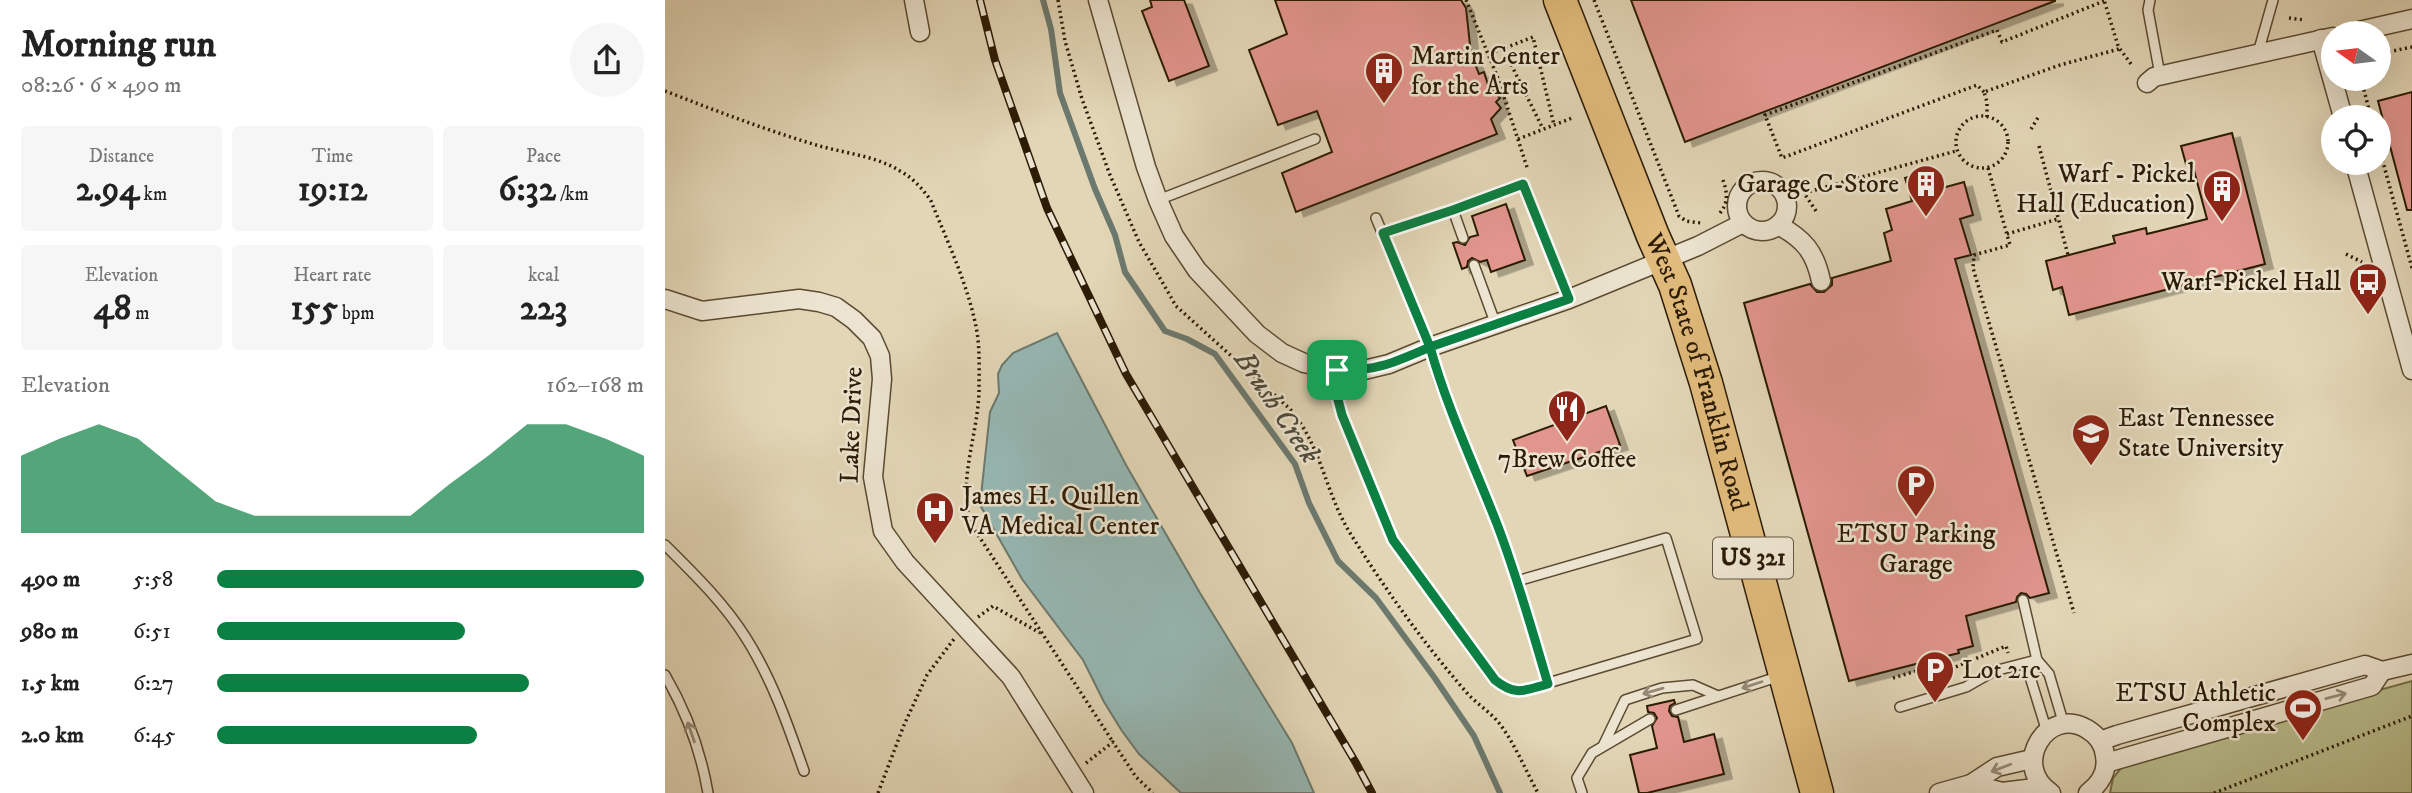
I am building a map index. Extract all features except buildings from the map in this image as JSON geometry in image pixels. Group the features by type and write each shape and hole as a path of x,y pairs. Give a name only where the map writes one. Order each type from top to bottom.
{"highway":[{"name":"West State of Franklin Road","path":"1560,0 1675,285 1706,383 1817,793"}],"street":[{"path":"913,0 920,32"},
{"path":"1098,0 1158,200 1174,236 1197,270 1257,334 1282,353 1304,363 1337,370 1360,371 1389,364 1569,299 1698,246 1743,223"},
{"path":"2391,24 2412,19"},
{"path":"2154,79 2321,39"},
{"path":"2359,175 2405,313 2412,370"},
{"path":"1764,180 1779,187 1787,202 1784,218 1778,225 1764,231 1749,228 1743,223 1737,207 1738,199 1747,185 1764,180"},
{"path":"1778,225 1804,241 1819,269 1821,281"},
{"name":"Lake Drive","path":"665,299 702,311 799,299 819,302 837,307 872,338 880,356 883,379 873,477 883,531 905,562 1011,677 1084,793"},
{"path":"2100,741 2365,666 2382,671 2412,664"},
{"path":"2106,763 2372,686 2382,671"},
{"path":"2047,790 2033,769 2035,747 2046,733 2064,725 2081,726 2091,731 2104,748 2105,769 2095,790"},
{"path":"1939,793 1971,783 1997,767 2032,759"},
{"path":"1971,783 2002,792 2047,790"}],"lane":[{"path":"2150,0 2148,10 2154,79"},
{"path":"2258,53 2273,0"},
{"path":"1158,200 1314,139"},
{"path":"1383,233 1523,184 1569,299"},
{"path":"1453,210 1464,238"},
{"path":"1376,218 1430,347 1439,380 1497,525 1548,684"},
{"path":"1473,265 1496,326"},
{"path":"1337,370 1337,396 1342,415 1393,540 1495,680 1504,688 1517,692 1697,639 1666,538 1517,581"},
{"path":"665,545 709,589 746,637 778,698 804,771"},
{"path":"2023,600 2038,660 2049,674 2064,725"},
{"path":"1900,708 1966,687 1994,671 2038,660"},
{"path":"2038,660 2031,680 2046,733"},
{"path":"665,675 679,699 693,736 708,793"},
{"path":"1677,710 1785,675"},
{"path":"1603,746 1625,700 1662,688 1693,685 1719,696"},
{"path":"1582,793 1577,778 1591,753 1650,719"}],"path":[{"path":"1059,0 1065,41 1100,150 1139,242 1176,306 1301,422 1313,441 1340,515 1350,533 1395,601 1444,665 1469,696 1498,722 1538,793"},
{"path":"1466,0 1489,54 1528,170"},
{"path":"1594,0 1679,216 1697,224 1707,221"},
{"path":"1986,117 1987,102 1984,92 1977,85 1782,158 1765,115 1997,30 2002,42 2104,0 2119,49 2131,64"},
{"path":"2289,18 2305,20"},
{"path":"1489,54 1534,37 1554,125"},
{"path":"2391,51 2412,47"},
{"path":"1503,49 1543,129"},
{"path":"1984,92 2060,65 2119,49"},
{"path":"665,91 809,143 882,162 901,171 922,187 931,201 968,297 977,334 979,396 969,469 967,512 975,533 1136,777 1153,793"},
{"path":"2031,129 2039,116"},
{"path":"1986,117 1997,121 2003,127 2008,144 2002,159 1988,168 1971,166 1964,162 1956,151 1956,138 1964,123 1972,118 1986,117"},
{"path":"1518,139 1572,118"},
{"path":"2039,146 2068,255"},
{"path":"1816,211 1804,193 1956,151"},
{"path":"1988,168 2010,244 1974,256 1973,268 2074,613"},
{"path":"2386,175 2412,268"},
{"path":"1718,216 1725,207 1727,197 1723,180"},
{"path":"2007,234 2058,219"},
{"path":"2346,254 2362,262"},
{"path":"878,793 904,724 927,675 966,627 993,606 1042,634"},
{"path":"1893,678 1943,663 1946,671 2006,646 2008,654"},
{"path":"2214,793 2412,716"},
{"path":"1085,771 1086,764 1113,742"}],"green space":[{"name":"ETSU Athletic Complex","path":"2412,681 2412,793 2110,793 2113,778 2122,767 2240,729"}],"water":[{"path":"1057,333 1126,465 1292,743 1314,793 1181,793 1139,754 1122,731 1083,660 1022,579 980,505 990,412 999,393 998,374 1002,365 1013,353"}],"waterway":[{"name":"Brush Creek","path":"1043,0 1051,29 1060,93 1115,235 1125,272 1165,331 1215,354 1295,464 1309,503 1338,561 1376,598 1434,677 1474,736 1500,793"}],"railway":[{"path":"980,0 995,60 1047,208 1126,374 1372,793"}],"place":[{"name":"Martin Center for the Arts","path":"1384,105"},
{"name":"Garage C-Store","path":"1926,218"},
{"name":"Warf - Pickel Hall (Education)","path":"2222,223"},
{"name":"Warf-Pickel Hall","path":"2368,316"},
{"name":"7Brew Coffee","path":"1567,443"},
{"name":"East Tennessee State University","path":"2091,467"},
{"name":"ETSU Parking Garage","path":"1916,518"},
{"name":"James H. Quillen VA Medical Center","path":"935,545"},
{"name":"Lot 21c","path":"1935,704"},
{"name":"ETSU Athletic Complex","path":"2303,742"}],"route":[{"path":"1337,370 1337,396 1342,415 1393,540 1495,680 1504,688 1517,692 1548,684 1517,581 1439,380 1430,347 1569,299 1523,184 1383,233 1430,347 1389,364 1360,371 1337,370"}]}
